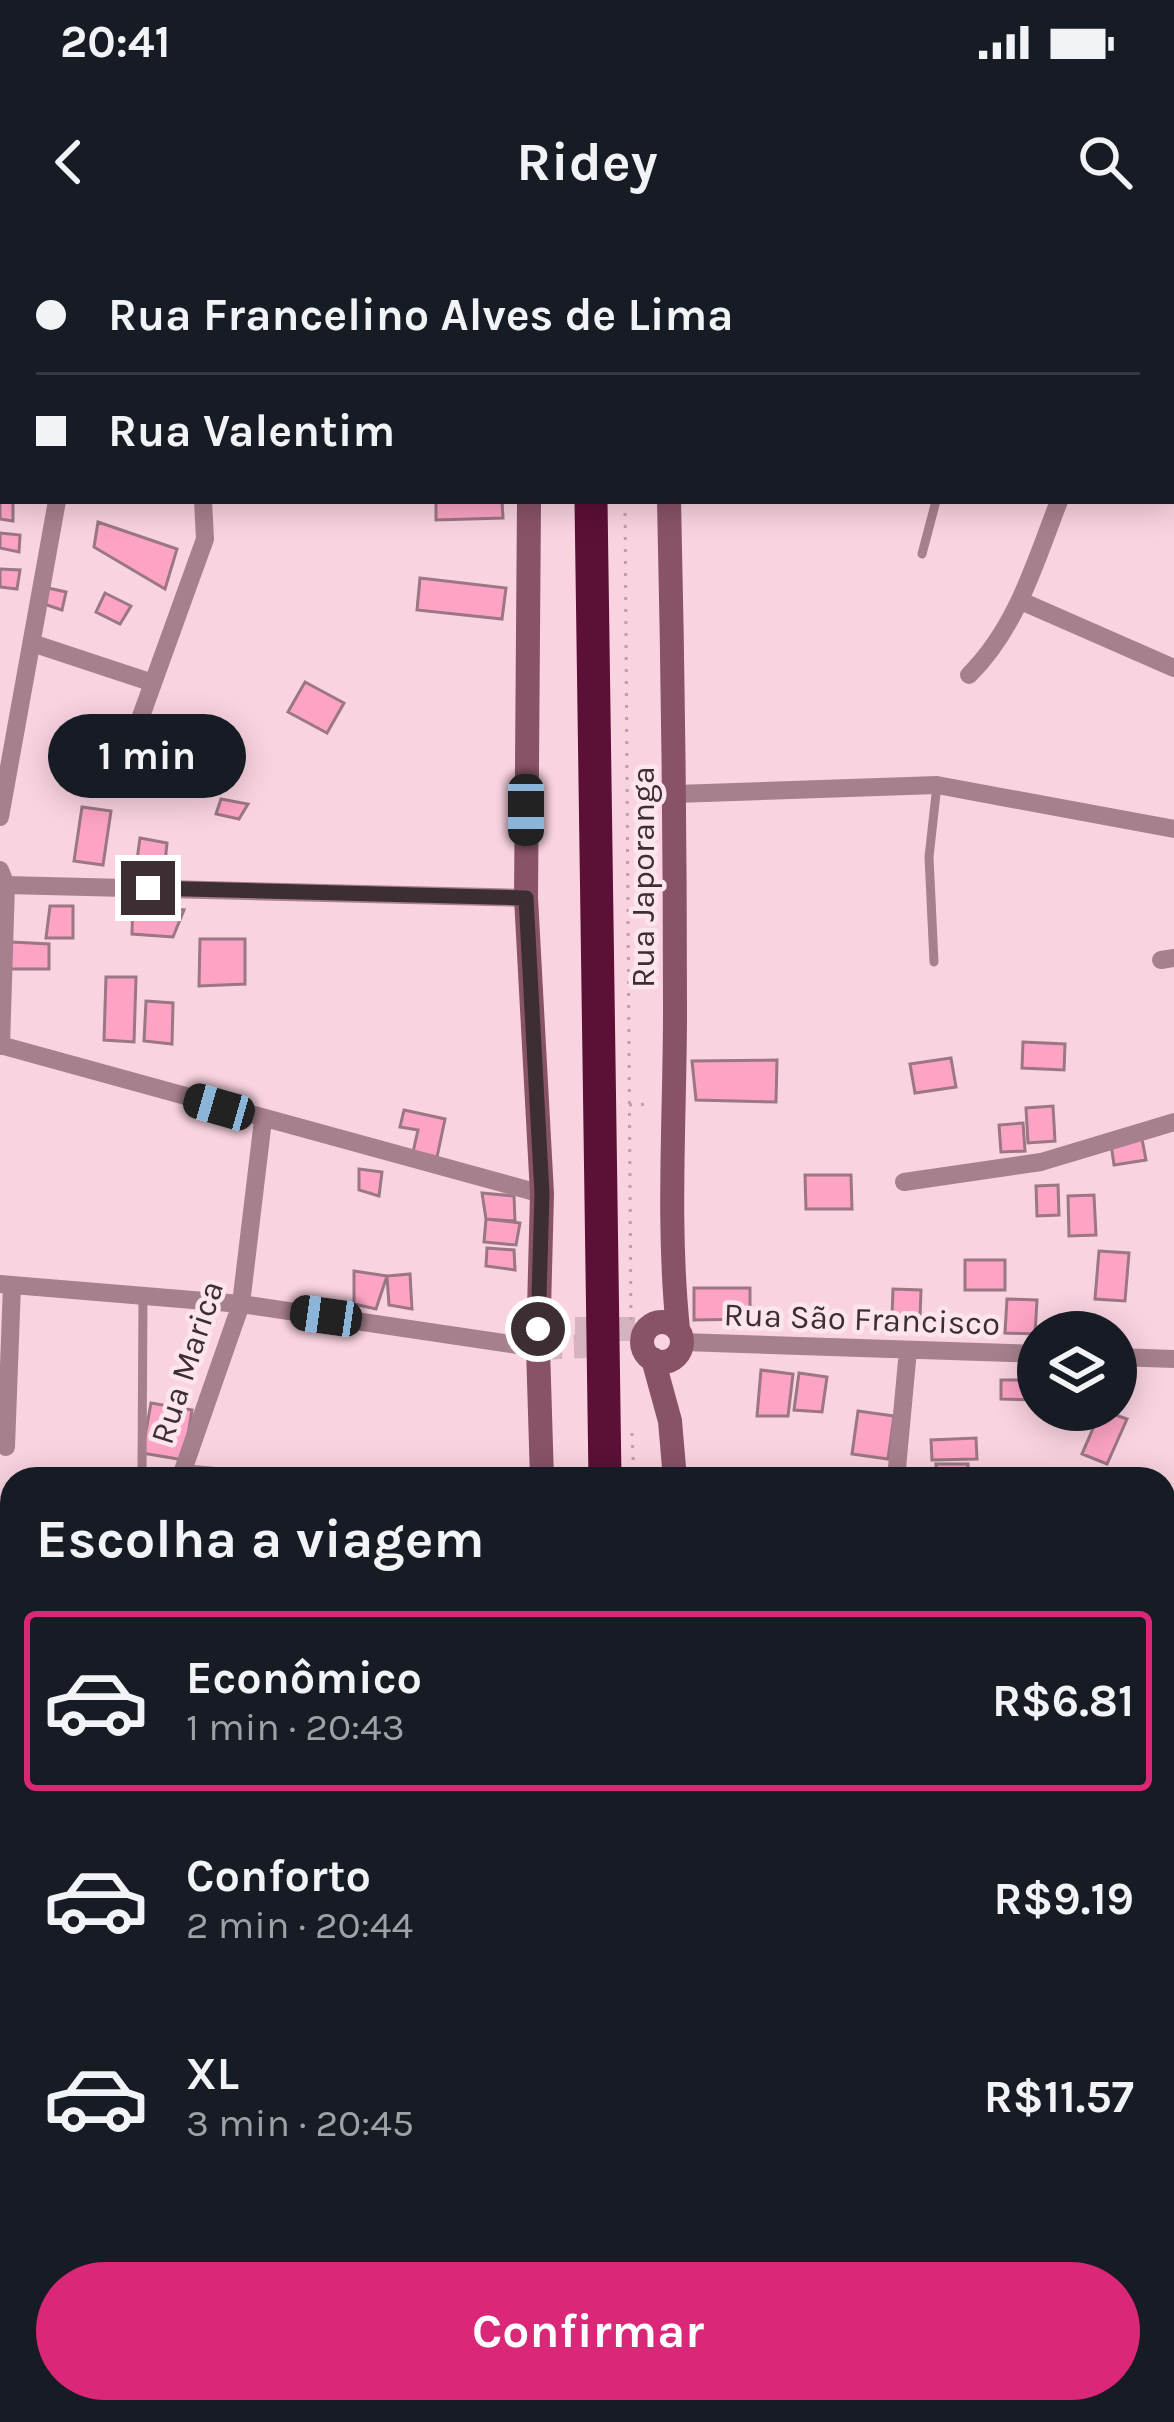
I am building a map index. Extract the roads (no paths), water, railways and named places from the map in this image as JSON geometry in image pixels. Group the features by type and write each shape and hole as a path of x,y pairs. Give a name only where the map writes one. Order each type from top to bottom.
{"highway":[{"path":"591,504 615,1105 605,1467"}],"main road":[{"path":"529,504 526,898 542,1194 538,1348 542,1467"},
{"name":"Rua Japoranga","path":"669,504 676,794 670,1253 674,1467"},
{"path":"646,1329 675,1336 671,1360 652,1359 644,1350 646,1329"},
{"name":"Rua Japoranga","path":"652,1359 670,1421"}],"street":[{"path":"0,817 56,504"},
{"path":"118,780 205,539 203,504"},
{"path":"969,675 995,649 1021,601 1059,504"},
{"path":"1021,601 1174,668"},
{"path":"32,643 153,683"},
{"path":"676,794 937,785 1174,829"},
{"path":"526,898 3,877 0,1046 542,1194"},
{"name":"Rua Marica","path":"184,1467 242,1304 263,1120"},
{"path":"904,1182 1041,1162 1169,1124 1174,1145"},
{"path":"6,1447 6,1284 242,1304 538,1348"},
{"name":"Rua São Francisco","path":"675,1336 1017,1353"},
{"path":"897,1467 908,1350"},
{"path":"1137,1358 1174,1359"}],"lane":[{"path":"922,554 935,504"},
{"path":"934,962 929,857 937,785"},
{"path":"142,1295 142,1467"}],"tunnel":[{"path":"539,1329 647,1329"},
{"path":"538,1348 614,1345"}]}
